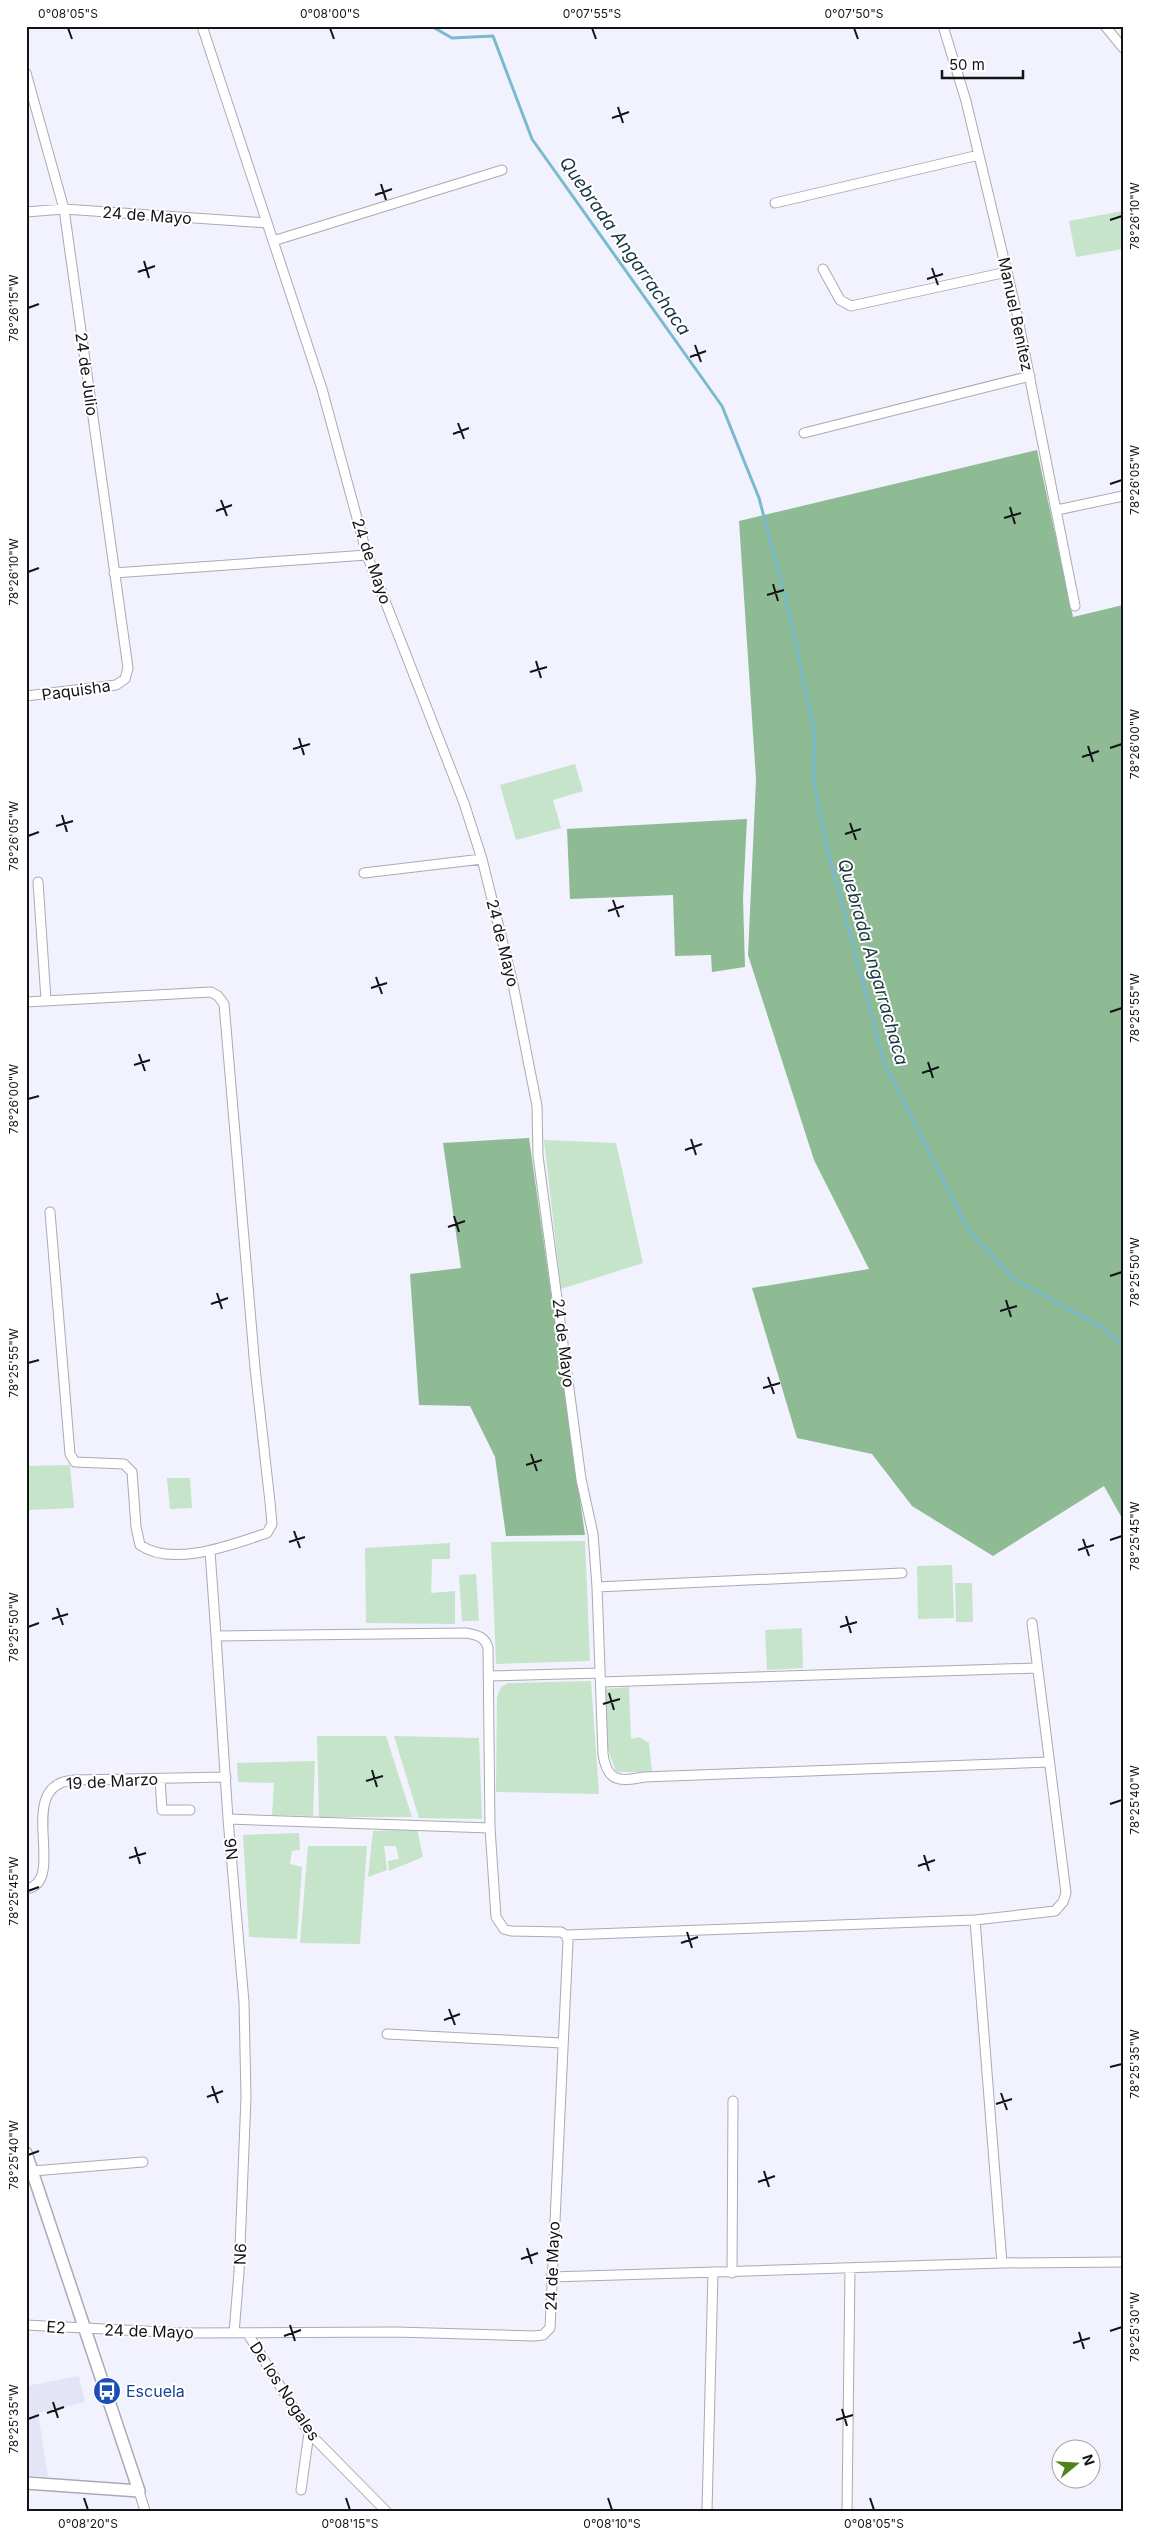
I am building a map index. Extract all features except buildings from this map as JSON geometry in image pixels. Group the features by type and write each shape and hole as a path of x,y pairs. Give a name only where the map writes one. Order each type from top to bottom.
{"street":[{"name":"24 de Mayo","path":"202,26 322,389 367,555 464,803 482,859 513,984 537,1106 538,1156 581,1480 593,1534 604,1761 609,1774 615,1778 627,1780 644,1777 1049,1762"},
{"name":"Manuel Benítez","path":"943,26 966,101 1007,272 1030,376 1075,606"},
{"path":"1105,26 1123,48"},
{"name":"24 de Julio","path":"26,73 64,209 127,660 128,674 125,679"},
{"path":"775,203 979,155"},
{"path":"273,241 502,170"},
{"name":"24 de Mayo","path":"26,212 64,209 267,223"},
{"path":"823,269 840,300 851,306 1007,272"},
{"path":"804,433 1030,376"},
{"path":"1057,510 1123,496"},
{"path":"114,573 367,555"},
{"name":"Paquisha","path":"26,696 90,690 116,685 125,679"},
{"path":"364,874 482,859"},
{"path":"38,882 46,1000"},
{"path":"26,1002 120,995 211,992 218,996 224,1004 256,1368 272,1524 268,1532 210,1551 174,1555 148,1551 140,1545 136,1526 132,1472 124,1464 82,1464 75,1462 70,1454 50,1212"},
{"name":"N6","path":"210,1551 228,1818 243,1992 246,2097 239,2272 234,2333"},
{"path":"597,1587 902,1573"},
{"path":"216,1636 466,1633 479,1636 485,1640 488,1648 490,1828 496,1917 499,1924 511,1932 552,1932 566,1935 975,1920 1055,1911 1063,1902 1066,1893 1036,1668 1032,1623"},
{"path":"489,1676 600,1677 1036,1668"},
{"name":"19 de Marzo","path":"26,1889 36,1886 44,1875 43,1812 48,1796 59,1784 67,1780 226,1777"},
{"path":"160,1779 162,1810 190,1810"},
{"path":"228,1818 490,1828"},
{"path":"975,1920 1002,2263"},
{"name":"24 de Mayo","path":"86,2330 248,2334 396,2332 538,2336 547,2332 551,2323 551,2277 568,1941 566,1935"},
{"path":"387,2034 562,2043"},
{"path":"732,2273 733,2101"},
{"path":"26,2153 145,2511"},
{"path":"33,2171 143,2162"},
{"path":"551,2277 732,2273 1002,2263 1123,2262"},
{"path":"847,2511 850,2268"},
{"path":"707,2511 713,2272"},
{"name":"E2","path":"26,2325 86,2330"},
{"name":"De los Nogales","path":"248,2334 309,2433 386,2511"},
{"path":"301,2490 309,2433"},
{"path":"26,2483 139,2492"}],"shaded area":[{"path":"79,2376 85,2402 38,2413 48,2477 26,2475 26,2386"}],"green space":[{"path":"1123,211 1123,249 1076,257 1069,221"},
{"path":"1037,450 1073,617 1123,605 1123,1520 1104,1486 993,1556 912,1506 872,1454 797,1438 752,1288 869,1269 814,1160 748,955 756,779 739,521"},
{"path":"575,764 583,791 553,800 561,828 516,840 500,785"},
{"path":"747,819 743,898 745,967 712,972 711,955 675,956 673,895 570,899 567,829"},
{"path":"529,1138 585,1535 506,1536 495,1457 470,1406 419,1405 410,1274 461,1268 443,1143"},
{"path":"544,1140 616,1143 643,1263 561,1289"},
{"path":"70,1465 74,1508 29,1510 28,1466"},
{"path":"167,1478 190,1478 192,1508 170,1509"},
{"path":"585,1541 590,1661 496,1664 491,1542"},
{"path":"450,1543 450,1559 432,1559 431,1593 455,1591 455,1624 366,1623 365,1548"},
{"path":"952,1565 954,1618 918,1619 917,1566"},
{"path":"476,1574 479,1621 462,1621 459,1575"},
{"path":"955,1583 972,1583 973,1622 956,1622"},
{"path":"802,1628 803,1668 767,1670 765,1630"},
{"path":"591,1681 599,1794 496,1792 497,1697 501,1687 508,1683"},
{"path":"629,1687 631,1739 639,1737 649,1743 652,1772 616,1772 608,1750 605,1689"},
{"path":"317,1736 386,1736 412,1817 319,1817"},
{"path":"394,1736 479,1738 482,1819 419,1818"},
{"path":"315,1761 313,1816 272,1815 274,1783 238,1782 237,1763"},
{"path":"417,1829 423,1857 389,1871 388,1861 399,1859 396,1846 384,1846 387,1870 368,1877 373,1831"},
{"path":"299,1833 300,1850 292,1851 290,1864 302,1867 297,1939 249,1937 243,1835"},
{"path":"308,1846 367,1846 360,1944 300,1943"}],"waterway":[{"name":"Quebrada Angarrachaca","path":"431,26 452,38 493,36 532,139 722,406 759,498 789,612 815,735 813,778 827,848 884,1062 968,1229 1014,1279 1103,1328 1123,1345"}],"place":[{"name":"Escuela","path":"107,2391"}]}
